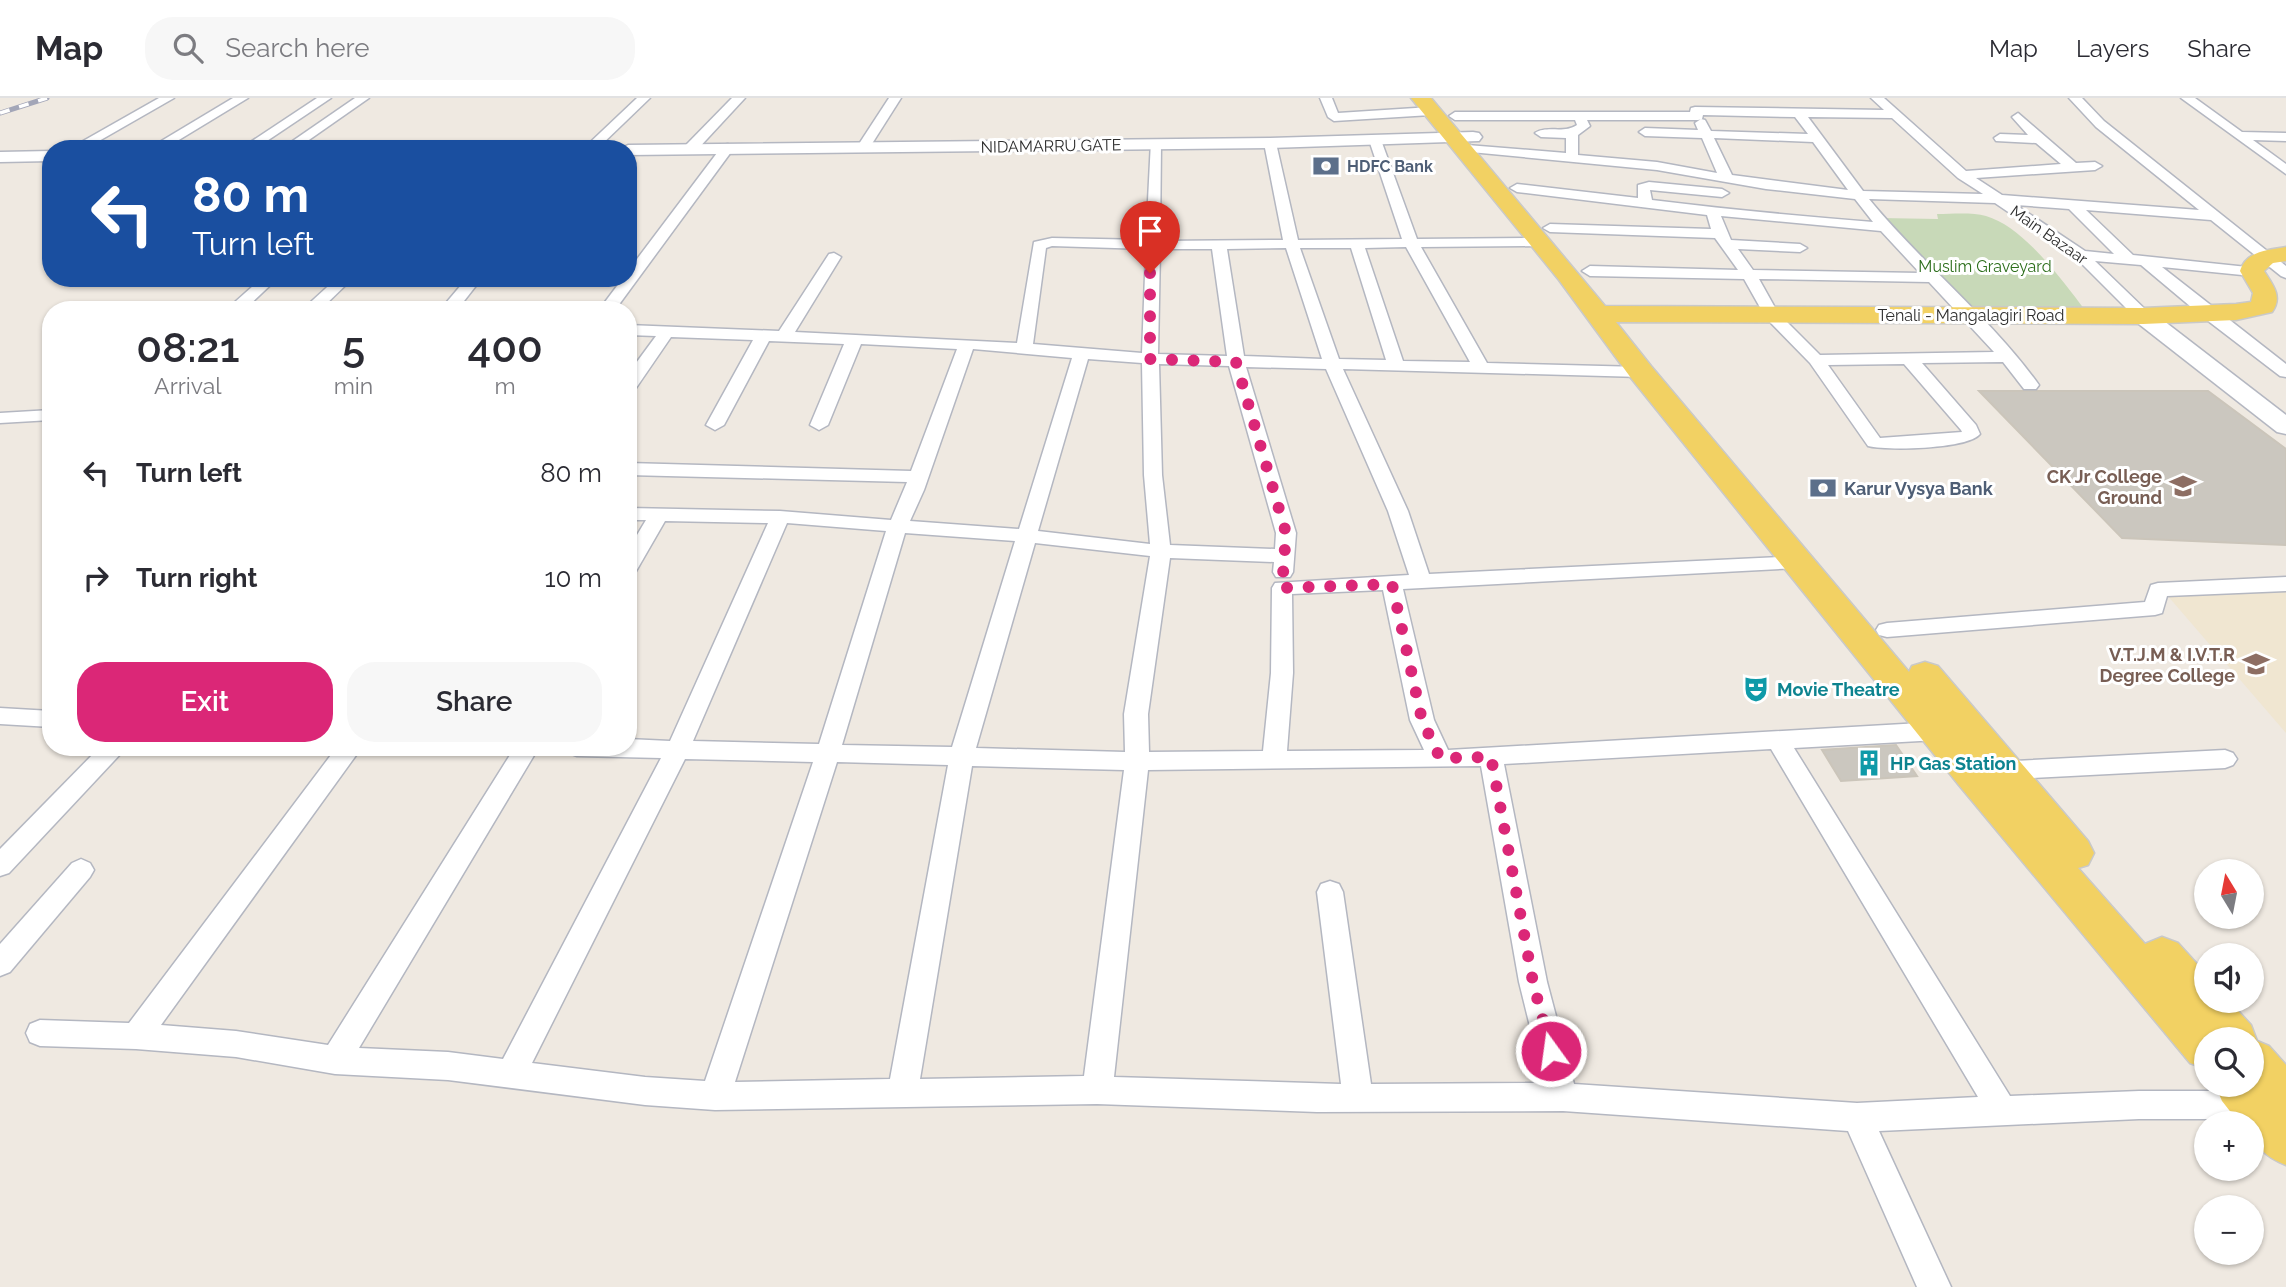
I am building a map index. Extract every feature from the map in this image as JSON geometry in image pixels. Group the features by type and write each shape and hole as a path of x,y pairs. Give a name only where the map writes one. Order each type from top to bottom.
{"main road":[{"name":"NIDAMARRU GATE","path":"637,150 1375,140 1452,124"},
{"path":"1452,124 1517,188 1545,235 1590,271 1641,372 1938,731 1988,772 2222,1027"},
{"path":"1452,124 1611,314 1887,630 1988,772 2194,1032"},
{"path":"0,157 42,156"},
{"name":"Tenali - Mangalagiri Road","path":"1611,314 2209,314 2257,310 2263,307 2273,264"},
{"name":"Main Bazaar","path":"2143,316 2286,427"},
{"path":"2263,1097 2286,1142"}],"street":[{"path":"91,140 168,98"},
{"path":"170,140 242,98"},
{"path":"260,140 325,98"},
{"path":"300,140 363,98"},
{"path":"599,140 644,98"},
{"path":"690,149 739,98"},
{"path":"863,147 895,98"},
{"path":"1326,98 1334,117 1452,124 1579,114 1896,114"},
{"path":"1689,98 1727,179"},
{"name":"Main Bazaar","path":"1877,98 1963,175 2081,255 2143,316"},
{"path":"2075,98 2100,124 2218,216 2273,264"},
{"path":"2186,98 2286,170"},
{"path":"1799,113 1858,195 1885,227 2009,357 2030,385"},
{"path":"1541,133 1572,134 1584,125 1579,114"},
{"path":"2018,117 2039,139 2073,167"},
{"path":"1452,124 1572,158 1657,166 1727,179 1772,202 1885,227"},
{"path":"1645,132 1818,138"},
{"path":"1572,134 1572,158"},
{"path":"2239,136 2286,137"},
{"path":"2000,138 2039,139"},
{"path":"1375,140 1411,243 1482,368"},
{"path":"1270,143 1291,242 1333,364 1398,511 1422,583"},
{"path":"1097,1090 1137,761 1136,714 1161,551 1153,475 1150,359 1155,145"},
{"path":"2254,147 2286,148"},
{"path":"637,270 728,148"},
{"path":"1963,175 2095,166"},
{"path":"1645,202 1643,188 1649,186 1722,193"},
{"path":"1517,188 1712,209 1858,195 1997,199 2218,216"},
{"path":"2073,205 2136,259 2286,372"},
{"path":"1712,209 1722,239 1748,273 1772,315 1816,360 1874,442 1886,444 1964,437 1971,434 1970,429 1909,359"},
{"path":"1024,348 1039,245 1052,242 1153,245 1411,243 1545,235 1722,239 1800,248"},
{"path":"1356,242 1396,366"},
{"path":"1219,244 1236,362 1286,533 1282,588 1282,673 1274,758"},
{"path":"2081,255 2273,264"},
{"path":"784,336 834,257"},
{"path":"1590,271 1931,278"},
{"path":"244,301 261,287"},
{"path":"320,301 336,287"},
{"path":"456,301 467,287"},
{"path":"637,330 967,344 1150,359 1641,372"},
{"path":"637,374 668,330"},
{"path":"715,425 764,335"},
{"path":"819,425 855,338"},
{"path":"715,1096 828,753 897,527 967,344"},
{"path":"903,1093 961,757 1082,352"},
{"path":"1816,360 2009,357"},
{"path":"0,418 42,416"},
{"path":"637,469 918,477"},
{"path":"637,514 780,517 1025,536 1161,551 1285,556"},
{"path":"637,553 659,515"},
{"path":"511,1074 678,750 780,517"},
{"path":"1282,588 1798,562"},
{"path":"1392,584 1422,720 1440,758"},
{"path":"1887,630 2112,614 2155,608 2158,590 2286,584"},
{"path":"0,716 42,718"},
{"path":"637,749 1137,761 1440,758 1938,731"},
{"path":"1778,741 2003,1112"},
{"path":"0,866 106,756"},
{"path":"136,1036 343,756"},
{"path":"335,1060 521,756"},
{"path":"1491,757 1533,982 1563,1097"},
{"path":"1988,772 2225,758"},
{"path":"0,964 81,870"},
{"path":"1330,892 1358,1096"},
{"path":"40,1033 136,1036 236,1044 335,1060 448,1066 645,1091 715,1096 1097,1090 1317,1098 1563,1097 1857,1117 2138,1105 2194,1097"},
{"path":"1857,1117 1934,1287"}],"shaded area":[{"name":"V.T.J.M & I.V.T.R Degree College","path":"2286,591 2286,733 2167,595"}],"green space":[{"name":"Muslim Graveyard","path":"1937,214 1986,216 2014,231 2041,256 2085,310 1965,309 1880,218 1938,219"}],"building":[{"path":"1979,391 2208,391 2286,449 2286,545 2122,538"},
{"name":"HP Gas Station","path":"1896,745 1917,776 1841,781 1822,750"}],"railway":[{"path":"0,113 47,98"}],"place":[{"name":"HDFC Bank","path":"1326,166"},
{"name":"CK Jr College Ground","path":"2183,486"},
{"name":"Karur Vysya Bank","path":"1823,488"},
{"name":"V.T.J.M & I.V.T.R Degree College","path":"2256,664"},
{"name":"Movie Theatre","path":"1756,689"},
{"name":"HP Gas Station","path":"1869,763"}],"route":[{"path":"1150,273 1150,359 1236,362 1286,533 1282,588 1392,584 1422,720 1440,758 1491,757 1533,982 1551,1051"}]}
